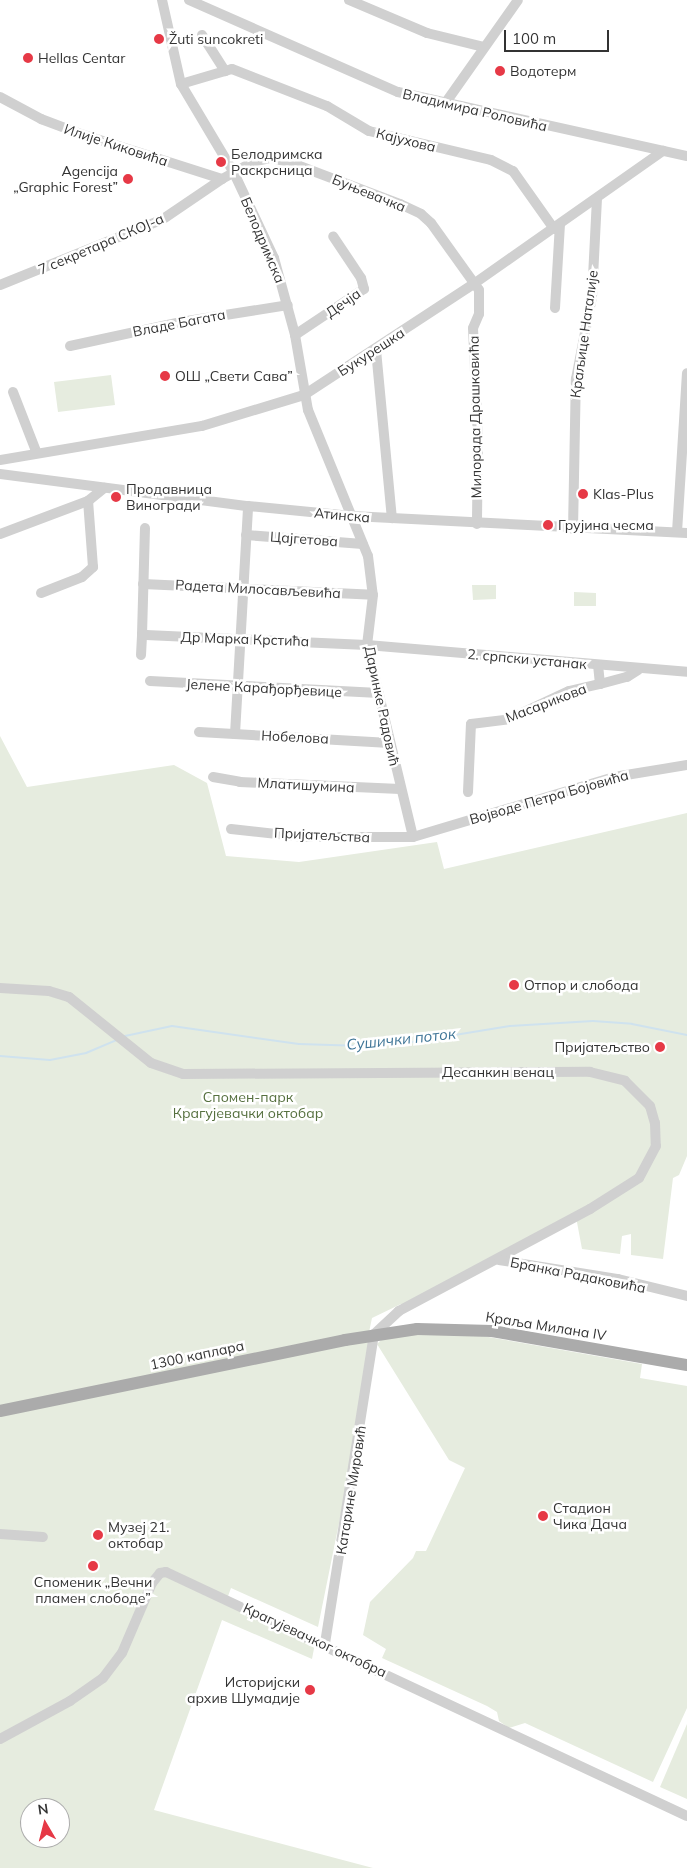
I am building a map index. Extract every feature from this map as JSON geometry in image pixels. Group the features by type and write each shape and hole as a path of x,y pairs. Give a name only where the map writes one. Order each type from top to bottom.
{"main road":[{"name":"Краља Милана IV","path":"400,1330 445,1328 492,1331 687,1365"},
{"name":"1300 каплара","path":"0,1410 400,1330"}],"street":[{"name":"Белодримска","path":"162,0 181,84 234,173 274,258 295,335 304,395 313,424 352,516"},
{"name":"Владимира Роловића","path":"189,0 398,92 444,104 687,156"},
{"path":"349,0 428,33 484,46"},
{"path":"444,104 518,0"},
{"path":"202,35 225,71"},
{"name":"Кајухова","path":"181,84 225,71 239,71 327,106 369,131 491,160 513,171 557,226"},
{"name":"Илије Киковића","path":"0,97 41,119 81,134 222,179"},
{"name":"Букурешка","path":"0,460 36,451 202,426 304,395 376,350 475,283 663,152"},
{"name":"Буњевачка","path":"234,173 253,162 271,158 421,214 431,223 475,283"},
{"path":"222,179 234,173"},
{"name":"7 секретара СКОЈ-а","path":"0,285 163,219 222,179"},
{"name":"Краљице Наталије","path":"573,529 575,388 592,297 597,199"},
{"path":"555,308 557,226"},
{"name":"Дечја","path":"295,335 364,289 362,278 333,236"},
{"name":"Милорада Драшковића","path":"475,283 479,290 480,306 473,336 478,438 477,524"},
{"name":"Владе Багата","path":"70,346 181,322 288,305"},
{"path":"376,350 392,518"},
{"path":"682,532 687,373"},
{"path":"13,392 36,451"},
{"name":"Атинска","path":"2,472 104,488 248,506 352,516 573,529 682,532"},
{"path":"0,534 88,500 104,488"},
{"path":"41,593 82,577 93,567 88,500"},
{"path":"235,734 248,506"},
{"name":"Даринке Радовић","path":"352,516 371,568 373,595 367,644 400,789 413,837"},
{"path":"141,655 145,528"},
{"name":"Цајгетова","path":"246,535 363,544"},
{"name":"Радета Милосављевића","path":"143,584 373,595"},
{"name":"Др Марка Крстића","path":"142,635 367,644"},
{"name":"2. српски устанак","path":"367,644 638,670 687,672"},
{"name":"Масарикова","path":"468,792 468,730 473,722 509,719 569,691 600,684 598,666"},
{"path":"600,684 631,676 638,670"},
{"name":"Јелене Карађорђевице","path":"150,681 379,693"},
{"name":"Нобелова","path":"199,732 390,743"},
{"name":"Војводе Петра Бојовића","path":"413,837 614,777 687,766"},
{"name":"Млатишумина","path":"213,777 240,782 400,789"},
{"name":"Пријатељства","path":"230,828 303,836 413,837"},
{"name":"Десанкин венац","path":"0,988 38,989 64,996 80,1004 126,1044 156,1066 193,1075 590,1072 610,1075 633,1086 650,1106 656,1128 654,1153 642,1173 616,1193 499,1260 393,1316 374,1334"},
{"name":"Бранка Радаковића","path":"499,1260 618,1279 687,1296"},
{"path":"393,1316 392,1325 400,1330"},
{"name":"Катарине Мировић","path":"325,1645 374,1334"},
{"path":"0,1534 43,1537"},
{"name":"Крагујевачког октобра","path":"0,1739 96,1684 122,1653 149,1588 157,1576 166,1572 687,1816"}],"green space":[{"path":"111,375 115,405 58,412 54,382"},
{"path":"472,585 496,585 496,599 473,600"},
{"path":"574,592 596,593 596,606 574,606"},
{"name":"Спомен-парк Крагујевачки октобар","path":"0,736 27,787 174,765 207,783 226,856 299,862 437,842 444,869 687,813 687,1156 679,1175 673,1178 663,1259 631,1255 631,1234 622,1236 620,1254 582,1249 576,1217 407,1307 401,1304 372,1318 368,1337 377,1335 318,1627 231,1588 227,1599 316,1638 312,1659 222,1620 154,1810 373,1868 0,1868"},
{"path":"424,1333 471,1334 642,1364 640,1378 687,1386 687,1708 653,1782 525,1723 509,1728 499,1721 497,1712 487,1706 382,1658 386,1649 363,1635 370,1602 413,1558 416,1551 426,1551 465,1468 449,1460 377,1344 383,1338"},
{"path":"687,1724 687,1799 660,1787"}],"waterway":[{"name":"Сушички поток","path":"125,1036 172,1026 299,1044 363,1046 412,1042 510,1026 593,1021 632,1024 687,1035"},
{"name":"Сушички поток","path":"0,1056 50,1060 86,1053 116,1040"}],"place":[{"name":"Žuti suncokreti","path":"159,39"},
{"name":"Hellas Centar","path":"28,58"},
{"name":"Водотерм","path":"500,71"},
{"name":"Белодримска Раскрсница","path":"221,162"},
{"name":"Agencija „Graphic Forest”","path":"128,179"},
{"name":"ОШ „Свети Сава”","path":"165,376"},
{"name":"Klas-Plus","path":"583,494"},
{"name":"Продавница Виногради","path":"116,497"},
{"name":"Грујина чесма","path":"548,525"},
{"name":"Отпор и слобода","path":"514,985"},
{"name":"Пријатељство","path":"660,1047"},
{"name":"Стадион Чика Дача","path":"543,1516"},
{"name":"Музеј 21. октобар","path":"98,1535"},
{"name":"Споменик „Вечни пламен слободе”","path":"93,1566"},
{"name":"Историјски архив Шумадије","path":"310,1690"}]}
